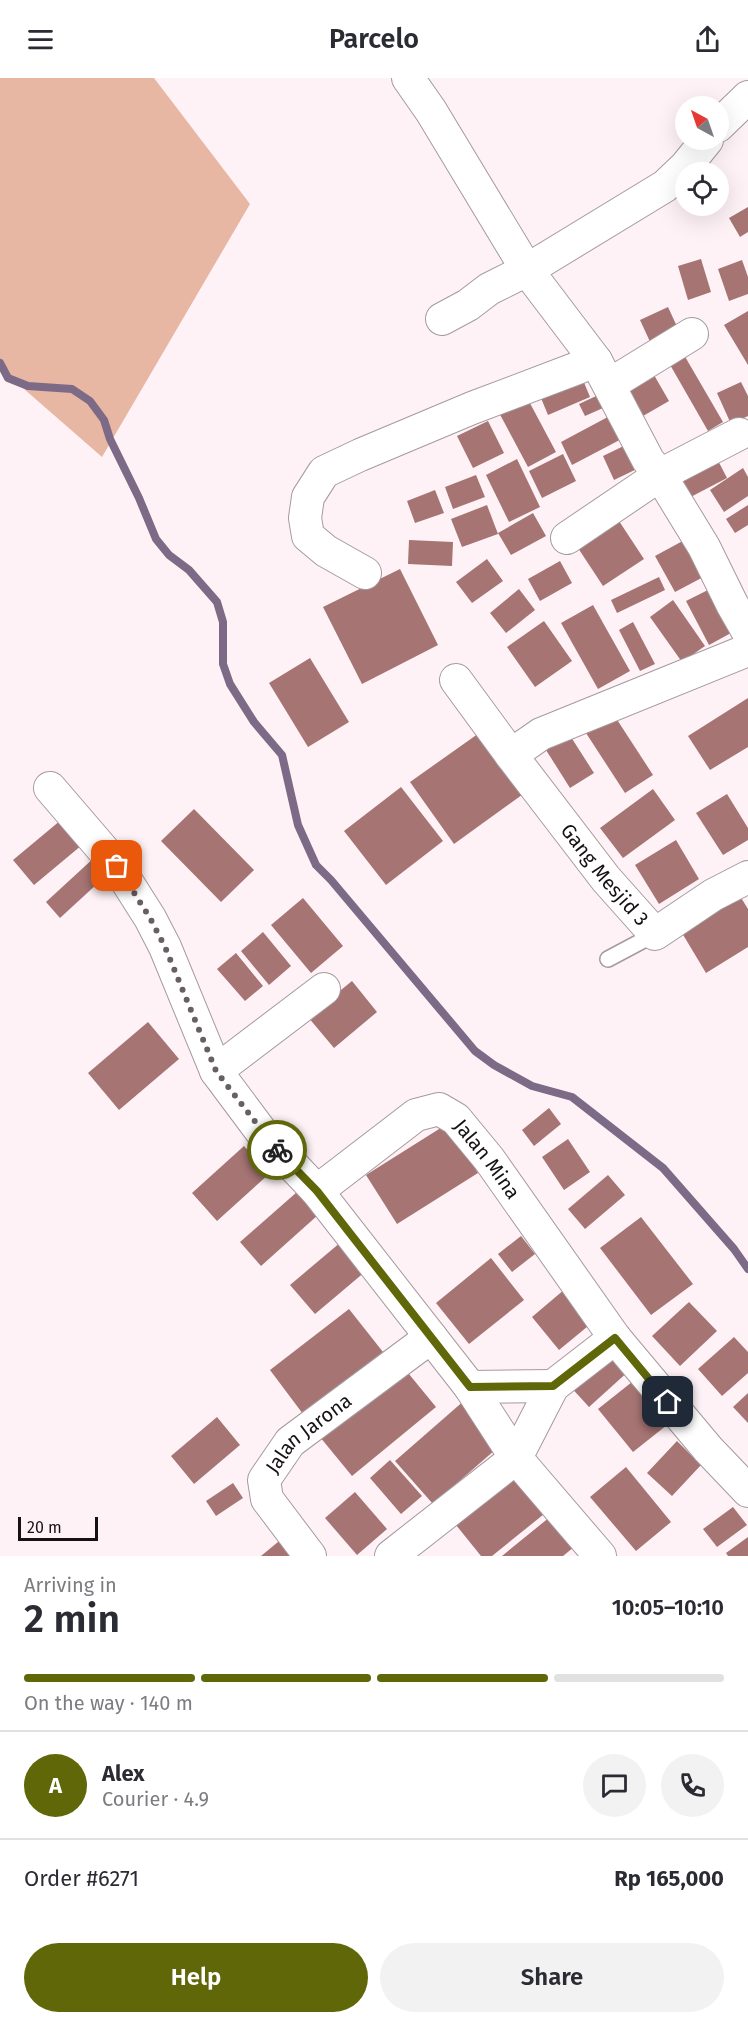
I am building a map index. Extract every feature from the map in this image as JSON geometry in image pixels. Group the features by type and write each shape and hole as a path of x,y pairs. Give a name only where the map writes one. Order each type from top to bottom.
{"street":[{"path":"408,78 431,111 527,270 602,373 648,460 660,475 704,547 748,632"},
{"path":"729,115 748,97"},
{"path":"442,319 665,186 699,150"},
{"path":"365,573 326,551 308,536 305,518 308,497 324,472 379,446 602,373 692,334"},
{"path":"567,538 660,475 739,434"},
{"path":"511,755 541,734 748,650"},
{"name":"Gang Mesjid 3","path":"456,680 606,879 655,934 713,895 748,877"},
{"path":"50,788 117,866 150,918 165,947 216,1071 263,1134 317,1191 470,1387 516,1458 600,1556"},
{"path":"216,1071 324,989"},
{"name":"Jalan Mina","path":"317,1191 416,1114 439,1109 456,1119 489,1159 615,1338 708,1449 748,1491"},
{"name":"Jalan Jarona","path":"310,1556 267,1499 264,1480 290,1442 431,1337"},
{"path":"391,1556 516,1458 553,1386 615,1338"},
{"path":"470,1387 553,1386"}],"lane":[{"path":"608,959 655,934"}],"shaded area":[{"path":"0,78 154,78 250,204 102,457 0,368"}],"building":[{"path":"748,207 748,232 740,237 729,218"},
{"path":"701,259 711,292 688,300 678,266"},
{"path":"742,260 748,277 748,294 729,301 718,269"},
{"path":"668,307 680,333 652,346 640,320"},
{"path":"748,311 748,365 724,325"},
{"path":"680,348 723,422 708,431 665,356"},
{"path":"578,368 590,397 548,415 536,386"},
{"path":"654,375 669,401 643,416 628,390"},
{"path":"741,382 748,396 748,416 731,424 717,393"},
{"path":"607,391 612,404 585,416 579,404"},
{"path":"524,392 556,452 528,467 496,407"},
{"path":"619,411 631,434 572,465 561,442"},
{"path":"488,421 504,453 473,468 457,436"},
{"path":"632,442 643,466 614,480 603,456"},
{"path":"712,449 727,478 683,501 668,472"},
{"path":"563,454 576,481 542,498 529,471"},
{"path":"517,459 540,507 509,522 486,475"},
{"path":"743,468 748,477 748,496 724,512 710,490"},
{"path":"476,475 485,497 453,509 445,487"},
{"path":"435,490 444,513 415,523 407,501"},
{"path":"487,505 498,534 462,547 451,519"},
{"path":"748,505 748,525 735,533 726,519"},
{"path":"533,513 546,536 511,555 498,533"},
{"path":"619,521 644,559 603,586 578,548"},
{"path":"690,537 709,574 675,592 655,556"},
{"path":"409,540 453,542 452,566 408,564"},
{"path":"487,559 503,581 472,603 456,582"},
{"path":"560,561 572,583 540,601 528,579"},
{"path":"400,569 438,645 362,684 323,607"},
{"path":"659,577 665,590 617,613 611,600"},
{"path":"519,589 535,610 506,633 490,613"},
{"path":"708,590 731,633 709,645 686,601"},
{"path":"673,600 705,646 682,662 650,617"},
{"path":"593,605 630,671 598,689 561,623"},
{"path":"544,621 572,661 535,687 507,647"},
{"path":"633,622 655,664 640,671 619,630"},
{"path":"310,658 349,722 308,747 269,683"},
{"path":"748,698 748,747 710,770 688,736"},
{"path":"614,715 653,775 625,793 586,733"},
{"path":"482,731 526,792 454,844 410,782"},
{"path":"569,734 594,773 570,788 546,750"},
{"path":"401,787 443,841 386,885 344,831"},
{"path":"653,789 675,820 623,858 600,828"},
{"path":"727,794 748,828 748,840 723,855 696,813"},
{"path":"194,809 254,870 221,902 161,841"},
{"path":"61,820 82,845 34,885 13,860"},
{"path":"676,840 699,879 659,904 635,865"},
{"path":"96,856 110,872 60,918 46,902"},
{"path":"735,888 748,909 748,947 706,973 676,923"},
{"path":"303,898 343,946 311,973 271,925"},
{"path":"263,932 291,966 269,985 241,951"},
{"path":"236,953 263,986 245,1001 217,969"},
{"path":"352,981 377,1012 334,1048 308,1017"},
{"path":"148,1022 179,1059 119,1110 88,1073"},
{"path":"549,1108 561,1124 534,1146 522,1130"},
{"path":"447,1124 478,1173 397,1224 366,1175"},
{"path":"568,1139 590,1172 564,1190 542,1157"},
{"path":"244,1146 269,1174 217,1221 192,1193"},
{"path":"608,1175 625,1195 585,1229 568,1209"},
{"path":"297,1192 318,1215 261,1266 240,1242"},
{"path":"641,1217 693,1284 651,1315 600,1248"},
{"path":"521,1236 535,1254 512,1272 498,1254"},
{"path":"341,1242 366,1271 315,1314 290,1285"},
{"path":"491,1258 524,1300 469,1344 436,1303"},
{"path":"565,1289 593,1322 559,1350 532,1317"},
{"path":"689,1302 717,1331 680,1366 652,1336"},
{"path":"349,1309 383,1352 303,1414 270,1370"},
{"path":"734,1337 748,1352 748,1373 722,1396 698,1369"},
{"path":"611,1347 631,1369 589,1407 568,1384"},
{"path":"404,1368 436,1407 352,1476 320,1437"},
{"path":"637,1378 672,1421 633,1452 598,1409"},
{"path":"748,1393 748,1423 733,1407"},
{"path":"466,1399 503,1443 433,1504 395,1461"},
{"path":"217,1417 240,1445 194,1484 171,1456"},
{"path":"677,1441 701,1465 672,1496 647,1473"},
{"path":"390,1460 422,1496 401,1514 370,1478"},
{"path":"626,1467 671,1522 636,1551 590,1497"},
{"path":"516,1469 549,1510 492,1556 481,1556 452,1520"},
{"path":"233,1483 243,1498 216,1516 206,1501"},
{"path":"355,1492 387,1529 357,1555 325,1518"},
{"path":"733,1507 747,1525 717,1547 703,1529"},
{"path":"556,1512 580,1542 563,1556 502,1556"},
{"path":"284,1537 299,1556 261,1556"},
{"path":"748,1537 748,1556 728,1556 726,1553"}],"waterway":[{"path":"0,363 8,378 28,386 72,389 90,401 104,420 110,439 156,539 169,555 189,570 217,602 223,622 223,664 230,684 254,722 282,755 298,825 316,865 475,1051 494,1065 532,1086 572,1097 663,1168 734,1249 748,1269"}],"way so far":[{"path":"117,866 150,918 165,947 216,1071 277,1150"}],"route":[{"path":"277,1150 317,1191 470,1387 553,1386 615,1338 668,1402"}]}
